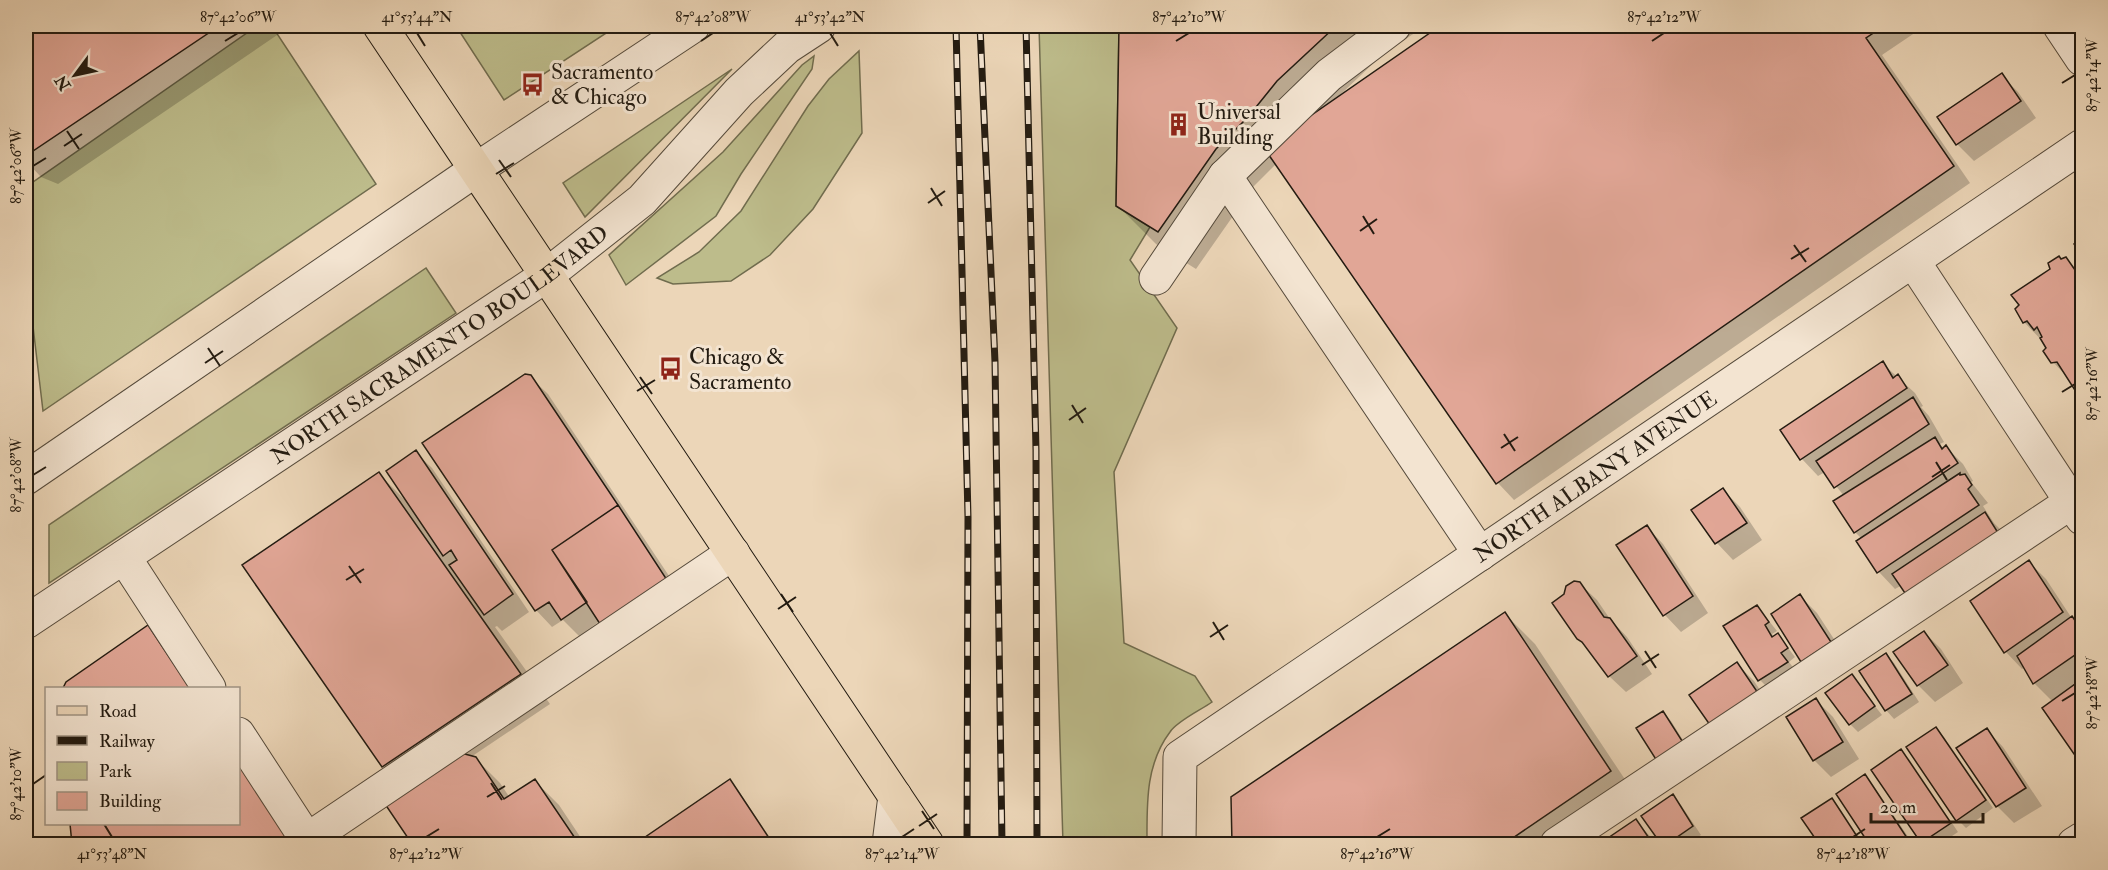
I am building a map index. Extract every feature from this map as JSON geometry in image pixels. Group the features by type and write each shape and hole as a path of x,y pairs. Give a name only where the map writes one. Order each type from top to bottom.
{"main road":[{"path":"380,26 927,844"}],"street":[{"path":"26,478 477,169 693,26"},
{"name":"NORTH SACRAMENTO BOULEVARD","path":"26,622 547,275 642,200 739,92 787,47 819,26"},
{"path":"1156,278 1225,176 1329,75 1394,26"},
{"path":"2060,26 2082,59"},
{"name":"NORTH ALBANY AVENUE","path":"1179,844 1180,757 2082,146"},
{"path":"1225,176 1480,554"},
{"path":"1557,844 2079,505 1913,261"},
{"path":"240,737 307,840 733,552"},
{"path":"124,557 208,687"},
{"path":"889,844 895,796"},
{"path":"2074,844 2082,839"}],"green space":[{"path":"257,26 272,26 376,184 43,411 26,267 26,187"},
{"path":"456,26 617,26 504,100"},
{"path":"1039,26 1119,26 1116,206 1150,227 1130,260 1177,328 1114,472 1124,643 1195,676 1212,702 1173,728 1156,758 1149,786 1147,844 1063,844"},
{"path":"859,51 862,133 813,209 770,255 731,281 673,284 657,278 699,252 741,211 808,106 829,79"},
{"path":"814,56 812,69 741,174 716,216 626,285 609,255 723,152 802,65"},
{"path":"732,69 585,217 563,183"},
{"path":"426,268 456,313 49,583 49,525"}],"building":[{"path":"26,26 219,26 26,155"},
{"name":"Universal Building","path":"1119,26 1336,26 1277,81 1248,117 1216,149 1158,232 1116,206"},
{"path":"1440,26 1884,26 1866,38 1954,166 1496,484 1264,148"},
{"path":"2002,73 2021,101 1956,145 1937,117"},
{"path":"2082,238 2082,257 2074,244"},
{"path":"2059,256 2061,259 2066,257 2082,280 2082,396 2080,398 2057,362 2051,363 2043,351 2046,348 2037,327 2034,330 2027,321 2023,323 2015,309 2019,305 2011,295 2050,269 2048,263"},
{"path":"1883,361 1893,378 1898,374 1907,388 1800,460 1780,430"},
{"path":"525,374 531,375 618,505 552,550 587,602 561,620 549,602 535,611 422,443"},
{"path":"1913,397 1929,424 1834,488 1816,461"},
{"path":"1935,437 1942,449 1946,445 1958,463 1854,533 1833,501"},
{"path":"416,450 513,594 484,615 449,565 457,560 451,550 443,556 386,471"},
{"path":"379,472 521,674 382,767 242,565"},
{"path":"1960,473 1960,475 1965,474 1972,485 1968,489 1979,505 1877,573 1856,541"},
{"path":"1723,488 1747,523 1715,544 1691,510"},
{"path":"618,505 667,580 600,624 552,550"},
{"path":"1985,512 2000,536 1909,599 1892,574"},
{"path":"1647,525 1693,596 1663,616 1616,545"},
{"path":"2029,560 2063,612 2004,653 1970,601"},
{"path":"1574,581 1580,582 1604,617 1610,618 1637,656 1608,677 1552,603 1564,594 1566,586"},
{"path":"1800,594 1831,642 1801,662 1771,614"},
{"path":"1757,605 1769,622 1765,625 1772,637 1778,633 1788,648 1781,653 1788,662 1758,681 1723,626"},
{"path":"1505,612 1611,771 1504,844 1232,844 1231,797"},
{"path":"2072,616 2082,631 2082,650 2033,684 2017,656"},
{"path":"148,625 189,687 64,687 66,682"},
{"path":"1924,631 1948,665 1917,686 1893,652"},
{"path":"1886,653 1912,694 1885,711 1859,671"},
{"path":"1737,662 1758,693 1710,725 1689,695"},
{"path":"1852,674 1875,706 1849,725 1825,693"},
{"path":"2082,679 2082,763 2081,764 2042,708"},
{"path":"1816,698 1843,742 1813,761 1786,717"},
{"path":"1663,711 1684,744 1657,761 1636,728"},
{"path":"1936,727 1986,800 1956,821 1906,747"},
{"path":"1987,728 2026,788 1996,807 1956,748"},
{"path":"1901,749 1951,823 1921,843 1871,770"},
{"path":"461,753 476,757 504,799 535,779 579,844 412,844 385,804"},
{"path":"240,763 295,844 72,844 70,825 240,825"},
{"path":"1865,774 1911,844 1869,844 1836,794"},
{"path":"730,779 773,844 635,844"},
{"path":"1673,794 1693,826 1667,844 1661,844 1641,816"},
{"path":"1832,798 1862,844 1819,844 1801,818"},
{"path":"1636,819 1653,844 1607,844 1605,840"}],"railway":[{"path":"956,26 968,517 967,844"},
{"path":"980,26 995,362 1002,844"},
{"path":"1026,26 1036,450 1037,844"}],"place":[{"name":"Sacramento & Chicago","path":"533,84"},
{"name":"Universal Building","path":"1179,124"},
{"name":"Chicago & Sacramento","path":"671,369"}]}
